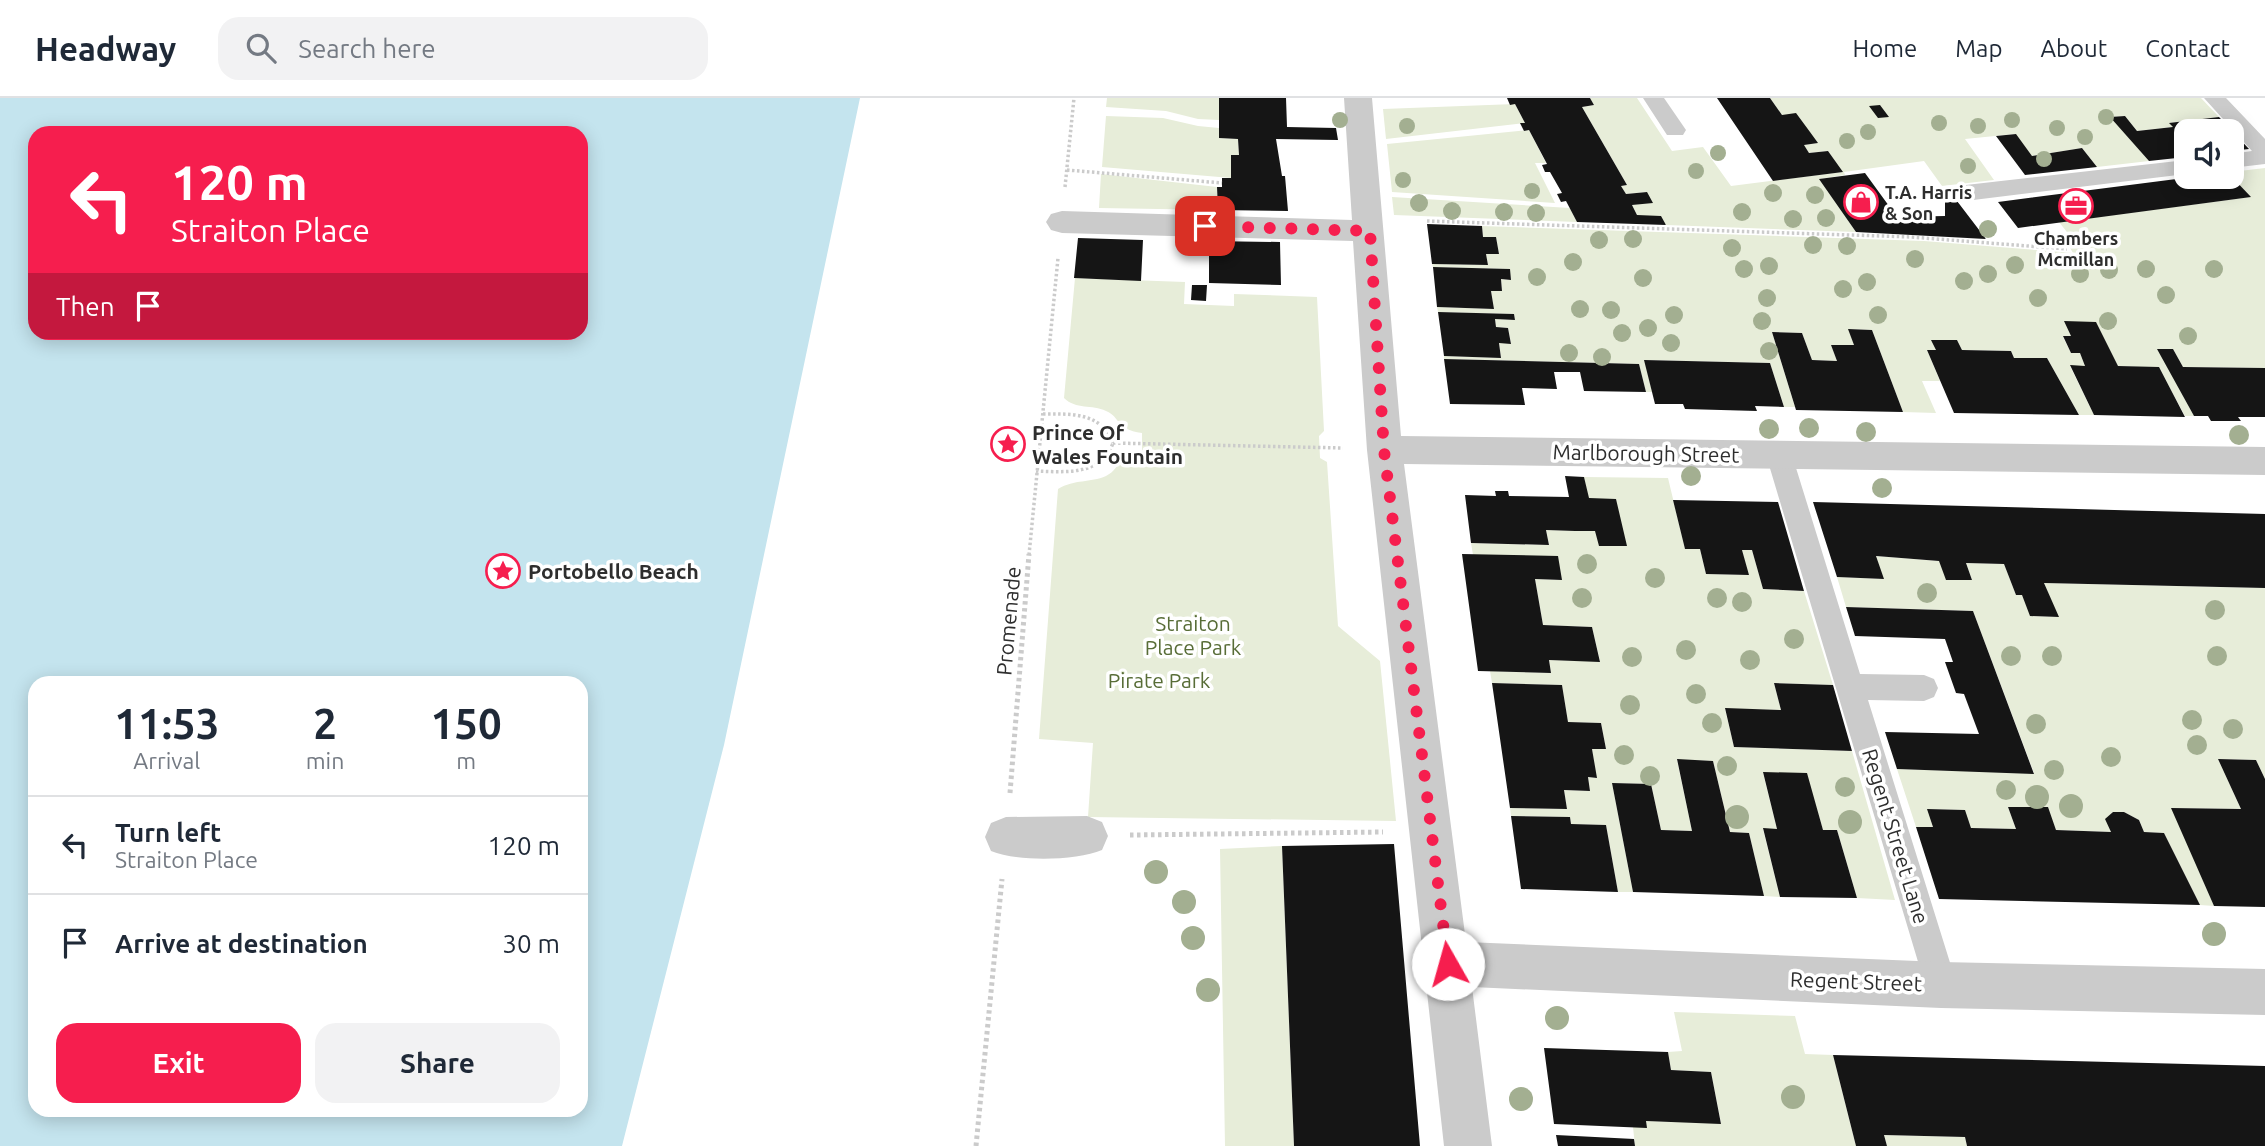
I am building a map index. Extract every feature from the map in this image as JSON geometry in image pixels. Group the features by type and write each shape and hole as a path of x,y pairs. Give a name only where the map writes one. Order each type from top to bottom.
{"street":[{"path":"1358,98 1370,231 1384,450 1468,1146"},
{"path":"1062,222 1370,231"},
{"name":"Marlborough Street","path":"1384,450 2265,461"},
{"path":"1006,837 1087,836"},
{"name":"Regent Street","path":"1448,964 1941,985 2265,992"}],"lane":[{"path":"1653,98 1675,130"},
{"path":"2214,98 2265,152"},
{"path":"2244,159 2265,157"},
{"path":"1957,194 2174,168"},
{"name":"Regent Street Lane","path":"1779,455 1941,985"},
{"path":"1850,687 1924,688"}],"path":[{"name":"Promenade","path":"976,1146 1006,837 1036,471 1074,98"},
{"path":"1067,170 1222,183"},
{"path":"1427,220 1911,237 2067,249"},
{"path":"1036,471 1090,468 1108,456 1113,443 1110,431 1095,418 1043,414"},
{"path":"1113,443 1384,450"},
{"path":"1087,836 1431,831"}],"green space":[{"path":"1107,98 1219,98 1219,120 1198,119 1166,111 1106,107"},
{"path":"1590,98 1637,98 1672,151 1703,147 1731,186 1842,172 1828,151 1809,153 1804,145 1817,143 1782,115 1770,98 2201,98 2219,117 2174,119 2174,123 2170,123 2173,127 2137,131 2125,116 2111,117 2149,161 2097,167 2082,148 2032,156 2015,134 1965,139 1994,180 1942,186 1924,161 1844,172 1845,175 1820,179 1856,232 1666,225 1637,215 1632,205 1652,202 1646,192 1626,194 1621,186 1627,185 1582,107 1594,105"},
{"path":"1515,104 1525,123 1386,139 1383,109"},
{"path":"1106,116 1163,118 1219,128 1219,138 1238,139 1239,155 1231,155 1231,178 1102,167"},
{"path":"1529,130 1546,163 1535,163 1555,203 1392,192 1387,144"},
{"path":"2265,168 2265,368 2183,367 2173,349 2158,349 2194,416 2185,416 2159,368 2118,366 2065,321 2071,336 2063,337 2071,353 2080,353 2085,366 2070,366 2094,415 2079,415 2047,358 2014,358 2011,351 1962,350 1957,340 1932,340 1936,350 1927,350 1940,381 1922,381 1936,413 1903,412 1872,330 1849,329 1854,345 1831,345 1837,361 1812,360 1802,333 1772,332 1795,407 1784,407 1770,363 1645,360 1652,392 1646,392 1639,364 1444,359 1444,356 1501,358 1499,343 1511,343 1508,328 1496,327 1495,319 1515,320 1514,314 1438,312 1437,307 1494,309 1491,291 1502,291 1501,279 1511,280 1509,269 1433,267 1432,264 1488,265 1486,254 1499,254 1496,238 1483,237 1482,226 1924,241 2073,253 2069,246 2078,246 2059,222 2250,197 2243,189 2244,170"},
{"path":"1101,174 1217,187 1218,210 1099,208"},
{"path":"1392,197 1570,208 1577,222 1394,215"},
{"name":"Straiton Place Park","path":"1075,278 1185,282 1184,304 1234,306 1234,294 1317,297 1324,431 1319,436 1320,458 1327,462 1338,626 1380,661 1396,821 1088,817 1093,743 1039,739 1058,489 1106,476 1122,460 1142,454 1142,433 1127,429 1106,411 1079,406 1064,398"},
{"path":"1584,477 1668,478 1685,549 1700,549 1706,574 1748,575 1742,550 1752,550 1763,589 1804,591 1833,685 1774,683 1781,710 1725,709 1734,747 1852,751 1895,900 1857,898 1837,830 1823,830 1806,773 1763,773 1777,829 1763,829 1780,897 1764,896 1749,833 1730,832 1713,761 1677,760 1692,831 1661,830 1651,784 1612,783 1633,892 1618,892 1606,825 1571,824 1570,817 1511,816 1510,808 1567,809 1564,790 1590,791 1588,777 1596,778 1592,749 1606,749 1601,723 1568,722 1562,685 1492,683 1490,671 1551,673 1549,660 1600,661 1592,627 1543,625 1535,579 1561,580 1473,555 1471,543 1549,545 1546,530 1595,531"},
{"path":"1876,556 1939,561 1972,580 1966,563 2004,564 2016,595 2022,595 2031,616 2058,617 2044,583 2265,588 2265,779 2256,760 2218,759 2241,809 2172,808 2214,906 2200,905 2164,833 2144,832 2139,820 2124,812 2113,812 2106,819 2111,832 2056,830 2047,807 2008,807 2016,829 1971,828 1964,810 1928,809 1933,827 1916,827 1897,769 2034,773 1973,611 1846,607 1837,577 1883,579"},
{"path":"1282,846 1294,1146 1225,1146 1220,849"},
{"path":"1674,1012 1795,1016 1805,1054 1833,1055 1856,1146 1635,1146 1633,1127 1646,1121 1721,1123 1711,1072 1671,1070 1668,1052 1682,1051"},
{"path":"1884,1135 1965,1137 1967,1146 1887,1146"}],"water":[{"path":"0,98 860,98 724,745 622,1146 0,1146"}],"building":[{"path":"1219,98 1286,98 1287,127 1336,128 1338,140 1276,139 1282,176 1285,176 1288,211 1218,210 1217,187 1222,187 1222,178 1231,178 1231,155 1239,155 1238,139 1219,138"},
{"path":"1507,98 1590,98 1594,105 1582,107 1627,185 1621,186 1626,194 1647,192 1653,203 1632,205 1637,215 1661,216 1666,225 1577,222 1566,201 1561,202 1557,194 1562,193 1550,172 1545,172 1542,165 1547,164 1529,130 1524,131 1520,123 1525,123 1515,104 1510,105"},
{"path":"1717,98 1770,98 1782,115 1796,113 1818,143 1804,145 1809,153 1828,151 1843,172 1773,181"},
{"path":"1880,105 1889,117 1878,118 1869,106"},
{"path":"2125,116 2137,131 2173,127 2169,123 2174,122 2174,158 2149,161 2110,117"},
{"path":"2016,134 2032,156 2082,148 2097,167 2025,175 1996,136"},
{"path":"1865,173 1897,217 1945,216 1945,202 1957,201 1986,239 1856,232 1819,179"},
{"path":"2174,179 2174,189 2243,189 2251,197 2018,228 1998,202"},
{"path":"1427,224 1482,226 1483,237 1496,237 1499,254 1486,254 1488,265 1432,264"},
{"path":"1078,238 1143,240 1141,281 1074,278"},
{"path":"1209,241 1280,242 1281,285 1209,283"},
{"path":"1433,267 1510,269 1511,280 1501,279 1502,291 1491,291 1494,309 1437,307"},
{"path":"1192,285 1207,285 1206,301 1191,300"},
{"path":"1438,312 1514,314 1515,320 1495,319 1496,327 1508,328 1511,344 1499,343 1501,358 1444,356"},
{"path":"2064,321 2096,322 2118,366 2159,367 2185,417 2094,415 2070,365 2085,366 2080,353 2071,353 2063,336 2071,336"},
{"path":"1848,329 1872,330 1903,412 1796,410 1772,332 1802,333 1812,360 1837,361 1831,345 1854,345"},
{"path":"1931,340 1957,340 1962,350 2011,351 2014,358 2047,358 2079,415 1954,413 1927,350 1936,350"},
{"path":"2157,349 2173,349 2183,367 2265,368 2265,417 2238,417 2241,421 2211,421 2208,416 2194,416"},
{"path":"1444,359 1639,364 1646,392 1584,391 1580,372 1554,372 1557,389 1522,388 1525,405 1450,404"},
{"path":"1644,360 1770,363 1784,407 1755,406 1757,411 1685,409 1683,404 1655,404"},
{"path":"1565,476 1584,477 1589,498 1616,499 1627,546 1599,546 1595,531 1546,530 1549,545 1471,543 1465,495 1496,496 1495,491 1508,491 1509,496 1569,497"},
{"path":"1673,500 1778,502 1804,591 1763,589 1752,550 1742,550 1749,575 1706,574 1700,549 1685,549"},
{"path":"1813,502 2265,514 2265,588 2044,583 2059,617 2030,616 2022,595 2016,595 2004,564 1966,563 1972,580 1946,580 1939,561 1876,556 1884,579 1837,577"},
{"path":"1462,554 1558,556 1562,580 1535,579 1543,625 1592,627 1600,662 1549,660 1551,673 1478,671"},
{"path":"1846,607 1973,611 2034,774 1897,769 1885,732 1979,734 1964,694 1956,693 1945,662 1953,662 1945,639 1855,636"},
{"path":"1492,683 1562,685 1568,722 1601,723 1606,749 1592,749 1597,778 1588,777 1590,791 1564,790 1567,809 1510,808"},
{"path":"1774,683 1833,685 1852,751 1734,747 1725,708 1781,710"},
{"path":"1677,759 1713,761 1730,832 1749,833 1764,896 1633,892 1612,783 1651,784 1661,830 1692,831"},
{"path":"2218,759 2256,760 2265,779 2265,907 2214,906 2171,808 2241,809"},
{"path":"1763,772 1807,773 1823,830 1837,830 1857,898 1780,897 1763,828 1777,829"},
{"path":"2008,807 2048,807 2056,830 2111,832 2105,819 2113,812 2124,812 2139,820 2144,832 2164,833 2200,905 1939,899 1916,827 1933,827 1927,809 1965,810 1971,828 2016,829"},
{"path":"1511,816 1570,817 1571,824 1606,825 1618,892 1521,889"},
{"path":"1394,844 1420,1146 1294,1146 1282,846"},
{"path":"1544,1048 1668,1052 1671,1070 1711,1072 1721,1124 1646,1121 1647,1128 1554,1124"},
{"path":"1833,1055 2265,1066 2265,1146 1967,1146 1965,1137 1884,1135 1887,1146 1856,1146"},
{"path":"1556,1135 1634,1139 1635,1146 1558,1146"}],"place":[{"name":"T.A. Harris & Son","path":"1861,202"},
{"name":"Chambers Mcmillan","path":"2076,206"},
{"name":"Prince Of Wales Fountain","path":"1008,444"},
{"name":"Portobello Beach","path":"503,571"}],"route":[{"path":"1205,226 1370,231 1384,450 1448,964"}],"park label":[{"name":"Pirate Park","path":"1159,680"}]}
